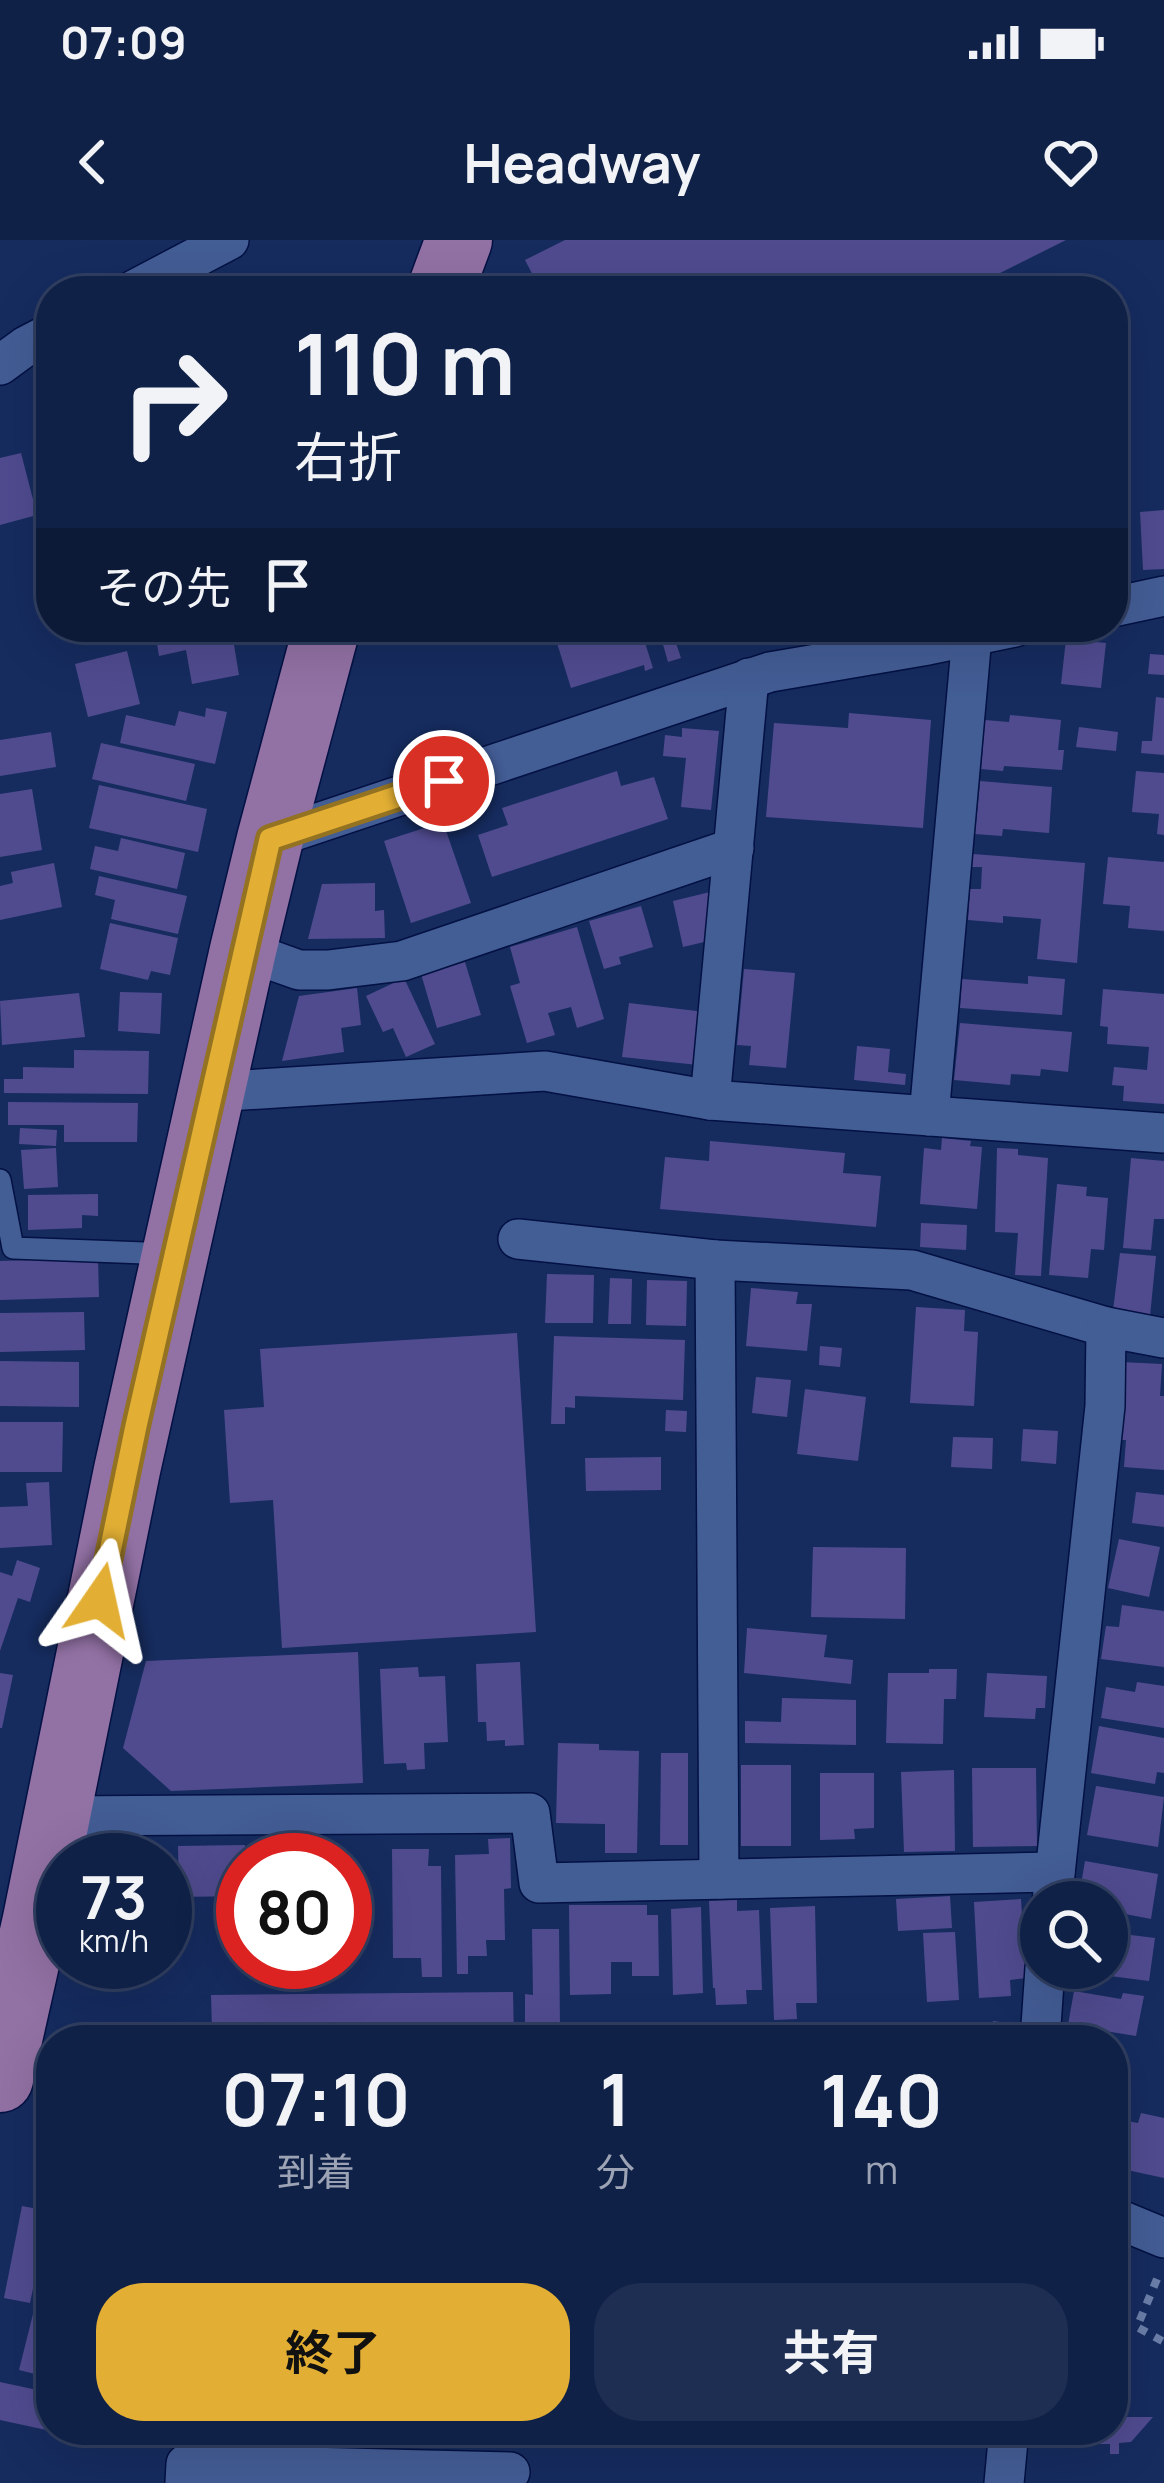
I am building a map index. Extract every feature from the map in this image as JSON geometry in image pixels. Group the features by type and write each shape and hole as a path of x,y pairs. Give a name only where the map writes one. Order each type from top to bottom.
{"highway":[{"path":"446,276 459,240"},
{"path":"0,2079 18,1916 55,1816 243,950 323,642"}],"street":[{"path":"161,276 229,240"},
{"path":"0,365 36,342"},
{"path":"1128,604 1164,596"},
{"path":"270,839 770,671 937,642"},
{"path":"928,1116 971,642"},
{"path":"710,1100 749,678"},
{"path":"243,950 299,970 402,961 734,848"},
{"path":"212,1092 544,1071 710,1100 1164,1133"},
{"path":"518,1239 715,1260 912,1270 1106,1328 1164,1338"},
{"path":"715,1260 718,1879"},
{"path":"1054,1881 1105,1406 1106,1328"},
{"path":"55,1816 530,1813 539,1882 718,1879 1020,1886"},
{"path":"1041,2025 1044,1989"},
{"path":"1128,2223 1164,2238"},
{"path":"1004,2483 1008,2445"},
{"path":"186,2459 510,2472"}],"lane":[{"path":"0,1180 13,1248 176,1254"}],"path":[{"path":"1164,2262 1137,2327 1164,2342"}],"building":[{"path":"565,240 1066,240 994,276 533,276 525,260"},
{"path":"21,453 36,515 0,525 0,458"},
{"path":"1164,510 1164,569 1143,570 1140,512"},
{"path":"157,642 234,642 239,675 192,684 186,650 159,656"},
{"path":"557,642 645,642 653,668 645,671 644,665 571,688"},
{"path":"662,642 680,642 681,658 668,662"},
{"path":"1066,642 1106,643 1101,688 1061,684"},
{"path":"127,651 140,704 88,717 75,664"},
{"path":"1150,654 1164,655 1164,675 1148,674"},
{"path":"1156,697 1164,698 1164,755 1141,753 1142,741 1152,741"},
{"path":"206,708 227,712 215,764 120,743 126,715 175,726 179,711 205,717"},
{"path":"849,713 931,720 923,828 766,817 774,723 848,728"},
{"path":"1010,715 1061,720 1062,770 981,769 985,720 1009,722"},
{"path":"1079,727 1118,732 1116,751 1076,747"},
{"path":"682,728 719,731 711,810 681,807 686,758 663,756 665,735 682,737"},
{"path":"51,732 56,767 0,776 0,740"},
{"path":"101,743 195,764 186,801 92,779"},
{"path":"617,771 621,786 654,777 668,819 492,877 478,835 508,825 502,808"},
{"path":"1136,771 1164,773 1164,835 1157,834 1159,814 1132,812"},
{"path":"980,781 1052,787 1049,833 1003,829 1002,836 975,834"},
{"path":"99,785 207,809 198,852 89,828"},
{"path":"32,789 42,850 0,857 0,794"},
{"path":"443,822 471,903 411,923 384,841"},
{"path":"121,838 185,853 177,889 90,869 95,846 118,851"},
{"path":"973,854 1085,863 1077,963 1037,959 1041,919 968,920 970,889 981,889 982,867 972,867"},
{"path":"1108,857 1164,862 1164,931 1128,928 1130,906 1103,904"},
{"path":"54,863 62,907 0,920 0,886 13,883 11,872"},
{"path":"99,876 187,896 178,934 111,919 115,900 95,895"},
{"path":"375,883 375,911 384,910 385,938 308,939 322,884"},
{"path":"710,892 721,938 683,947 673,901"},
{"path":"641,906 653,947 619,957 621,964 604,969 589,921"},
{"path":"110,923 178,938 170,975 151,971 148,980 100,969"},
{"path":"577,927 604,1019 577,1028 571,1007 548,1013 555,1035 527,1043 510,986 520,983 510,947"},
{"path":"465,962 481,1015 437,1028 421,974"},
{"path":"744,969 795,973 786,1068 749,1065 751,1046 737,1045"},
{"path":"1028,976 1065,979 1062,1015 960,1008 962,979 1028,984"},
{"path":"404,978 435,1044 406,1057 393,1028 383,1032 366,996"},
{"path":"357,988 361,1025 341,1028 344,1052 282,1061 299,996"},
{"path":"1103,989 1164,994 1164,1104 1123,1101 1124,1086 1112,1085 1114,1067 1147,1070 1149,1047 1107,1044 1108,1027 1100,1026"},
{"path":"120,992 162,993 160,1034 118,1031"},
{"path":"79,993 85,1037 2,1045 0,1001"},
{"path":"629,1003 705,1012 698,1065 622,1057"},
{"path":"960,1023 1072,1032 1068,1072 1041,1069 1040,1076 1011,1074 1010,1085 954,1080"},
{"path":"857,1046 890,1049 888,1072 906,1074 905,1085 854,1080"},
{"path":"74,1050 149,1051 148,1094 4,1093 4,1079 23,1079 23,1067 74,1068"},
{"path":"8,1102 138,1103 137,1142 64,1142 64,1125 8,1125"},
{"path":"20,1128 57,1130 56,1146 19,1144"},
{"path":"942,1138 982,1147 977,1209 920,1204 924,1148 941,1150"},
{"path":"710,1141 845,1153 843,1173 881,1176 876,1227 660,1209 665,1157 709,1161"},
{"path":"56,1148 58,1187 24,1189 21,1150"},
{"path":"997,1148 1048,1158 1041,1276 1015,1275 1018,1233 995,1232"},
{"path":"1131,1158 1164,1161 1164,1219 1154,1219 1151,1250 1123,1248"},
{"path":"1057,1184 1087,1187 1086,1196 1108,1198 1104,1250 1091,1249 1088,1278 1049,1275"},
{"path":"98,1194 98,1216 82,1215 82,1228 28,1230 28,1195"},
{"path":"921,1223 967,1225 966,1250 920,1247"},
{"path":"1120,1253 1156,1256 1150,1316 1113,1311"},
{"path":"98,1258 99,1297 0,1300 0,1261"},
{"path":"547,1274 594,1275 593,1323 545,1323"},
{"path":"610,1278 632,1279 631,1324 608,1324"},
{"path":"647,1280 687,1281 686,1326 646,1325"},
{"path":"751,1288 798,1292 796,1304 812,1304 807,1351 746,1346"},
{"path":"916,1307 965,1310 964,1331 978,1332 974,1406 910,1403"},
{"path":"84,1312 85,1350 0,1352 0,1313"},
{"path":"517,1333 536,1632 282,1648 273,1500 230,1503 224,1410 264,1407 260,1349"},
{"path":"554,1336 685,1340 683,1400 575,1396 575,1408 565,1407 565,1424 551,1424"},
{"path":"820,1346 842,1348 840,1367 819,1365"},
{"path":"0,1361 79,1362 79,1407 0,1406"},
{"path":"1121,1362 1162,1364 1164,1470 1124,1467 1126,1440 1119,1440"},
{"path":"756,1377 791,1380 787,1417 752,1413"},
{"path":"805,1389 866,1397 858,1461 797,1454"},
{"path":"666,1410 687,1411 686,1432 665,1431"},
{"path":"0,1422 63,1422 62,1472 0,1472"},
{"path":"1023,1429 1058,1431 1056,1464 1021,1461"},
{"path":"953,1437 993,1438 992,1469 951,1467"},
{"path":"661,1457 661,1490 586,1491 585,1458"},
{"path":"49,1482 52,1545 0,1548 0,1507 28,1506 26,1483"},
{"path":"1136,1492 1164,1495 1164,1527 1132,1523"},
{"path":"1119,1539 1160,1547 1149,1597 1108,1588"},
{"path":"813,1547 906,1548 905,1619 811,1617"},
{"path":"17,1560 40,1568 30,1602 18,1598 0,1651 0,1572 12,1576"},
{"path":"1122,1605 1164,1611 1164,1667 1101,1659 1106,1626 1119,1627"},
{"path":"747,1628 827,1635 824,1657 853,1660 851,1684 744,1673"},
{"path":"358,1652 363,1783 171,1791 123,1748 146,1661"},
{"path":"520,1662 524,1745 487,1741 486,1722 478,1722 476,1664"},
{"path":"418,1667 419,1677 445,1676 448,1742 424,1743 425,1769 407,1770 406,1763 384,1764 380,1669"},
{"path":"929,1669 957,1669 956,1699 944,1699 943,1744 886,1743 888,1673 929,1673"},
{"path":"0,1673 13,1675 2,1728 0,1728"},
{"path":"987,1673 1047,1676 1045,1708 1036,1708 1035,1719 984,1717"},
{"path":"1137,1682 1164,1686 1164,1728 1101,1718 1106,1687 1135,1692"},
{"path":"782,1698 856,1700 856,1745 745,1743 745,1721 781,1722"},
{"path":"1099,1726 1164,1738 1164,1773 1157,1772 1155,1784 1091,1773"},
{"path":"558,1743 639,1751 637,1853 605,1853 605,1824 556,1823"},
{"path":"661,1753 688,1753 688,1845 660,1845"},
{"path":"741,1765 791,1765 791,1846 741,1846"},
{"path":"972,1768 1036,1768 1037,1846 973,1847"},
{"path":"954,1770 955,1851 904,1852 901,1772"},
{"path":"820,1773 874,1773 874,1828 854,1829 855,1839 820,1840"},
{"path":"1096,1786 1164,1797 1158,1847 1087,1835"},
{"path":"510,1838 505,1940 486,1940 487,1956 468,1956 468,1974 457,1974 455,1855 489,1854 488,1839"},
{"path":"216,1845 216,1896 192,1897 192,1846"},
{"path":"392,1849 429,1849 428,1866 441,1866 442,1977 422,1977 421,1958 393,1958"},
{"path":"1085,1861 1158,1874 1151,1919 1128,1915 1128,1881 1082,1881"},
{"path":"950,1896 952,1928 898,1931 896,1899"},
{"path":"1020,1899 1020,1979 1010,1980 1011,1996 979,1998 974,1902"},
{"path":"737,1900 737,1911 759,1910 762,1990 746,1990 747,2004 716,2005 709,1901"},
{"path":"569,1905 647,1905 647,1915 658,1915 659,1976 632,1976 632,1962 611,1962 611,1994 570,1995"},
{"path":"815,1906 817,2003 796,2003 797,2019 774,2020 770,1908"},
{"path":"701,1907 703,1993 673,1995 671,1909"},
{"path":"532,1929 559,1929 560,2025 525,2025 525,1994 533,1995"},
{"path":"955,1932 959,2000 927,2002 923,1933"},
{"path":"1128,1935 1155,1938 1149,1981 1128,1978"},
{"path":"1074,1991 1121,1999 1123,1993 1144,1996 1136,2036 1128,2035 1128,2025 1068,2025"},
{"path":"513,1992 514,2025 212,2025 211,1995"},
{"path":"1141,2113 1164,2118 1164,2178 1128,2170 1128,2121 1138,2123"},
{"path":"22,2206 36,2209 36,2274 30,2303 4,2298"},
{"path":"34,2310 36,2374 19,2370"},
{"path":"0,2382 36,2390 36,2428 0,2420"},
{"path":"1128,2417 1153,2417 1131,2442"}],"route":[{"path":"100,1600 270,839 444,781"}]}
